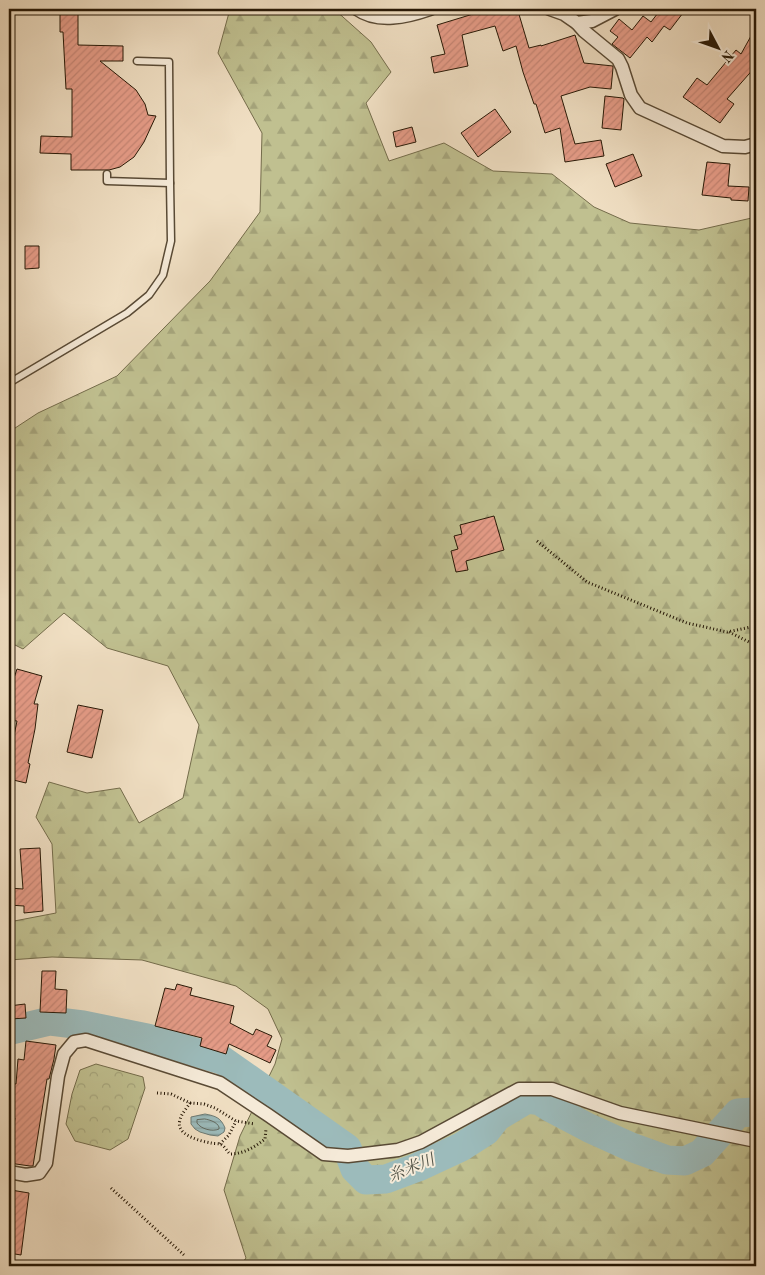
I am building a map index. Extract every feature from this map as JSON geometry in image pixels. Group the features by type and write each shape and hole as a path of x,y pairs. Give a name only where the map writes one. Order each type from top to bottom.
{"street":[{"path":"357,9 363,13 385,18 408,16 430,9"},
{"path":"550,9 564,14 618,59 631,95 640,108 723,146 745,147 756,144"},
{"path":"577,24 592,22 615,9"},
{"path":"9,1172 26,1175 39,1173 46,1164 58,1076 64,1054 74,1042 86,1040 220,1083 324,1154 348,1156 398,1150 421,1142 519,1088 552,1089 620,1113 756,1141"}],"lane":[{"path":"9,383 127,313 149,295 163,274 172,241 169,62 137,61"},
{"path":"107,174 107,181 170,183"}],"path":[{"path":"537,541 588,582 687,623 727,632 749,642 756,642"},
{"path":"727,632 756,626"},
{"path":"157,1093 171,1094 190,1103 204,1104 215,1108 236,1121 260,1125 266,1130"},
{"path":"190,1103 180,1118 180,1129 193,1138 220,1144 230,1154 238,1154 258,1145 265,1139 266,1130 275,1120"},
{"path":"220,1144 230,1135 236,1121"},
{"path":"111,1188 184,1255"}],"green space":[{"path":"230,9 334,9 371,42 391,72 366,103 389,161 444,143 493,171 552,174 594,207 630,223 699,230 756,217 756,1266 240,1266 246,1258 224,1190 240,1136 275,1064 282,1039 268,1009 236,986 142,960 52,957 9,960 9,922 56,913 52,844 36,817 49,782 87,793 120,788 139,823 183,798 199,725 168,666 107,648 64,613 23,649 9,642 9,432 38,413 117,376 210,281 260,212 262,133 218,53"},
{"path":"96,1064 143,1077 145,1088 128,1139 110,1150 75,1141 66,1124 72,1094 80,1070"}],"water":[{"path":"205,1114 220,1120 225,1128 224,1132 218,1136 195,1129 191,1124 191,1117"}],"building":[{"path":"482,9 506,9 508,13 518,11 529,48 575,35 584,63 613,66 611,89 590,87 561,96 575,144 601,140 604,156 565,162 560,128 545,133 523,72 516,46 503,51 495,26 462,35 468,66 434,73 431,57 445,54 437,25 483,11"},
{"path":"661,9 686,9 670,30 664,26 652,42 647,37 630,58 612,44 618,37 610,31 619,19 632,30 643,16 651,22"},
{"path":"60,14 78,14 78,45 123,46 123,61 100,61 136,90 145,104 148,115 156,116 144,142 134,157 120,167 109,170 71,170 71,154 40,153 41,136 72,137 72,89 66,89 63,32 60,32"},
{"path":"756,27 756,66 727,99 734,104 720,123 683,97 697,78 707,85 736,50 741,54"},
{"path":"605,96 624,99 621,130 602,128"},
{"path":"495,109 511,132 478,157 461,133"},
{"path":"412,127 416,142 396,147 393,132"},
{"path":"633,154 642,176 615,187 606,164"},
{"path":"707,162 730,164 728,186 749,187 748,201 702,195"},
{"path":"25,246 39,246 39,268 25,269"},
{"path":"494,516 504,550 466,561 468,570 456,572 451,551 458,549 454,536 462,534 460,525"},
{"path":"17,669 42,676 34,704 38,704 26,783 9,779 9,760 17,721 9,720 14,691 10,690"},
{"path":"78,705 103,710 92,758 67,752"},
{"path":"40,848 43,911 24,913 24,906 9,905 9,888 23,889 20,849"},
{"path":"42,971 56,971 55,989 67,990 66,1013 40,1012"},
{"path":"177,984 192,988 190,995 234,1006 230,1023 253,1035 256,1029 272,1036 267,1046 276,1050 270,1063 229,1044 226,1054 200,1046 202,1038 155,1026 165,988 175,990"},
{"path":"25,1004 26,1018 10,1019 9,1006"},
{"path":"26,1041 56,1045 49,1079 47,1079 33,1166 9,1163 15,1118 9,1117 9,1083 16,1084 18,1059 24,1060"},
{"path":"11,1190 29,1193 21,1255 9,1253 9,1205"}],"waterway":[{"name":"糸米川","path":"9,1029 12,1030 50,1021 83,1025 147,1038 222,1060 347,1148 355,1169 366,1180 386,1179 418,1167 461,1147 486,1131 497,1117 527,1099 540,1101 589,1128 631,1147 667,1160 685,1161 702,1153 738,1113 756,1113"}]}
